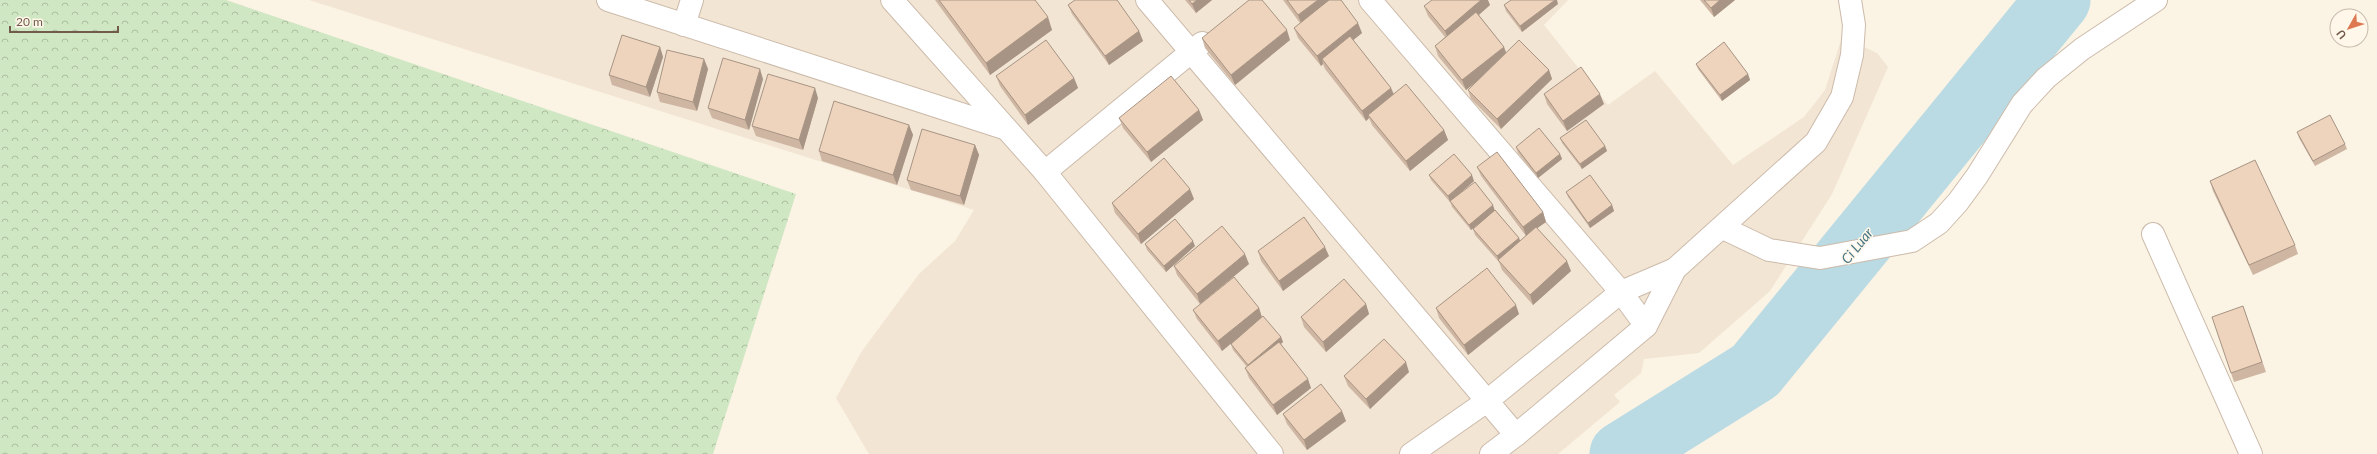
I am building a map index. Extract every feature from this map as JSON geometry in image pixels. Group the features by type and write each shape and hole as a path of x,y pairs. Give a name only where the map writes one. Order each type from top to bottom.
{"street":[{"path":"608,0 1005,128"},
{"path":"684,25 692,0"},
{"path":"892,0 1045,172 1272,454"},
{"path":"1147,0 1516,436"},
{"path":"1370,0 1621,292 1646,326"},
{"path":"1410,454 1487,401 1621,292 1675,269 1723,228 1816,142 1842,97 1852,55 1854,25 1850,0"},
{"path":"1723,228 1769,250 1820,258 1912,240 1938,223 1958,202 1977,176 2022,104 2046,78 2082,48 2156,0"},
{"path":"1045,172 1220,28"},
{"path":"2153,234 2251,454"},
{"path":"1491,454 1516,436 1646,326 1675,269"}],"shaded area":[{"path":"309,0 1568,0 1544,25 1608,105 1655,71 1733,165 1804,117 1825,90 1842,37 1877,53 1888,67 1832,194 1770,291 1699,353 1644,359 1641,373 1614,395 1620,402 1558,454 869,454 836,398 862,351 919,274 955,241 974,210"}],"green space":[{"path":"0,0 226,0 796,194 713,454 0,454"}],"building":[{"path":"939,0 1035,0 1048,17 986,63"},
{"path":"1075,0 1117,0 1139,31 1105,56 1068,5"},
{"path":"1189,0 1197,0 1192,4"},
{"path":"1249,0 1262,0 1287,30 1231,75 1202,38"},
{"path":"1287,0 1318,0 1298,15"},
{"path":"1329,0 1341,0 1358,23 1317,56 1294,28"},
{"path":"1432,0 1481,0 1445,31 1424,6"},
{"path":"1511,0 1555,0 1520,26 1504,5"},
{"path":"1704,0 1720,0 1711,8"},
{"path":"1476,12 1504,47 1462,80 1435,46"},
{"path":"622,35 660,47 646,87 609,75"},
{"path":"1350,36 1391,88 1362,111 1322,59"},
{"path":"1046,40 1074,78 1025,115 996,76"},
{"path":"1519,40 1549,70 1497,119 1468,90"},
{"path":"1724,42 1748,74 1720,95 1696,64"},
{"path":"667,50 704,59 693,102 657,92"},
{"path":"723,58 760,69 745,120 708,108"},
{"path":"1581,67 1600,94 1563,121 1544,94"},
{"path":"768,74 815,88 799,140 752,126"},
{"path":"1171,76 1199,110 1147,152 1119,118"},
{"path":"1406,84 1444,130 1406,161 1368,115"},
{"path":"834,101 909,125 893,175 819,151"},
{"path":"2330,115 2345,144 2313,161 2297,132"},
{"path":"1586,120 1605,146 1580,164 1560,138"},
{"path":"1539,128 1560,154 1536,173 1516,147"},
{"path":"922,129 975,145 960,196 907,180"},
{"path":"1497,152 1543,212 1523,227 1477,167"},
{"path":"1454,154 1472,175 1448,196 1429,175"},
{"path":"1164,158 1190,189 1138,234 1112,203"},
{"path":"2255,160 2295,245 2249,265 2210,181"},
{"path":"1590,175 1612,205 1588,223 1566,192"},
{"path":"1475,182 1493,205 1469,225 1450,201"},
{"path":"1495,210 1519,238 1497,256 1473,229"},
{"path":"1304,217 1325,247 1279,281 1258,251"},
{"path":"1175,219 1193,241 1164,266 1145,244"},
{"path":"1222,226 1245,254 1197,294 1174,266"},
{"path":"1536,227 1567,261 1530,295 1498,260"},
{"path":"1487,268 1516,305 1464,345 1436,308"},
{"path":"1234,277 1259,308 1218,341 1193,310"},
{"path":"1344,279 1366,304 1323,342 1301,317"},
{"path":"2243,306 2262,362 2231,373 2212,317"},
{"path":"1263,316 1281,337 1248,365 1231,344"},
{"path":"1384,339 1406,362 1366,399 1344,376"},
{"path":"1279,342 1308,379 1273,405 1245,368"},
{"path":"1321,384 1342,411 1304,440 1283,414"}],"waterway":[{"name":"Ci Luar","path":"1622,454 1755,371 2058,0"}]}
